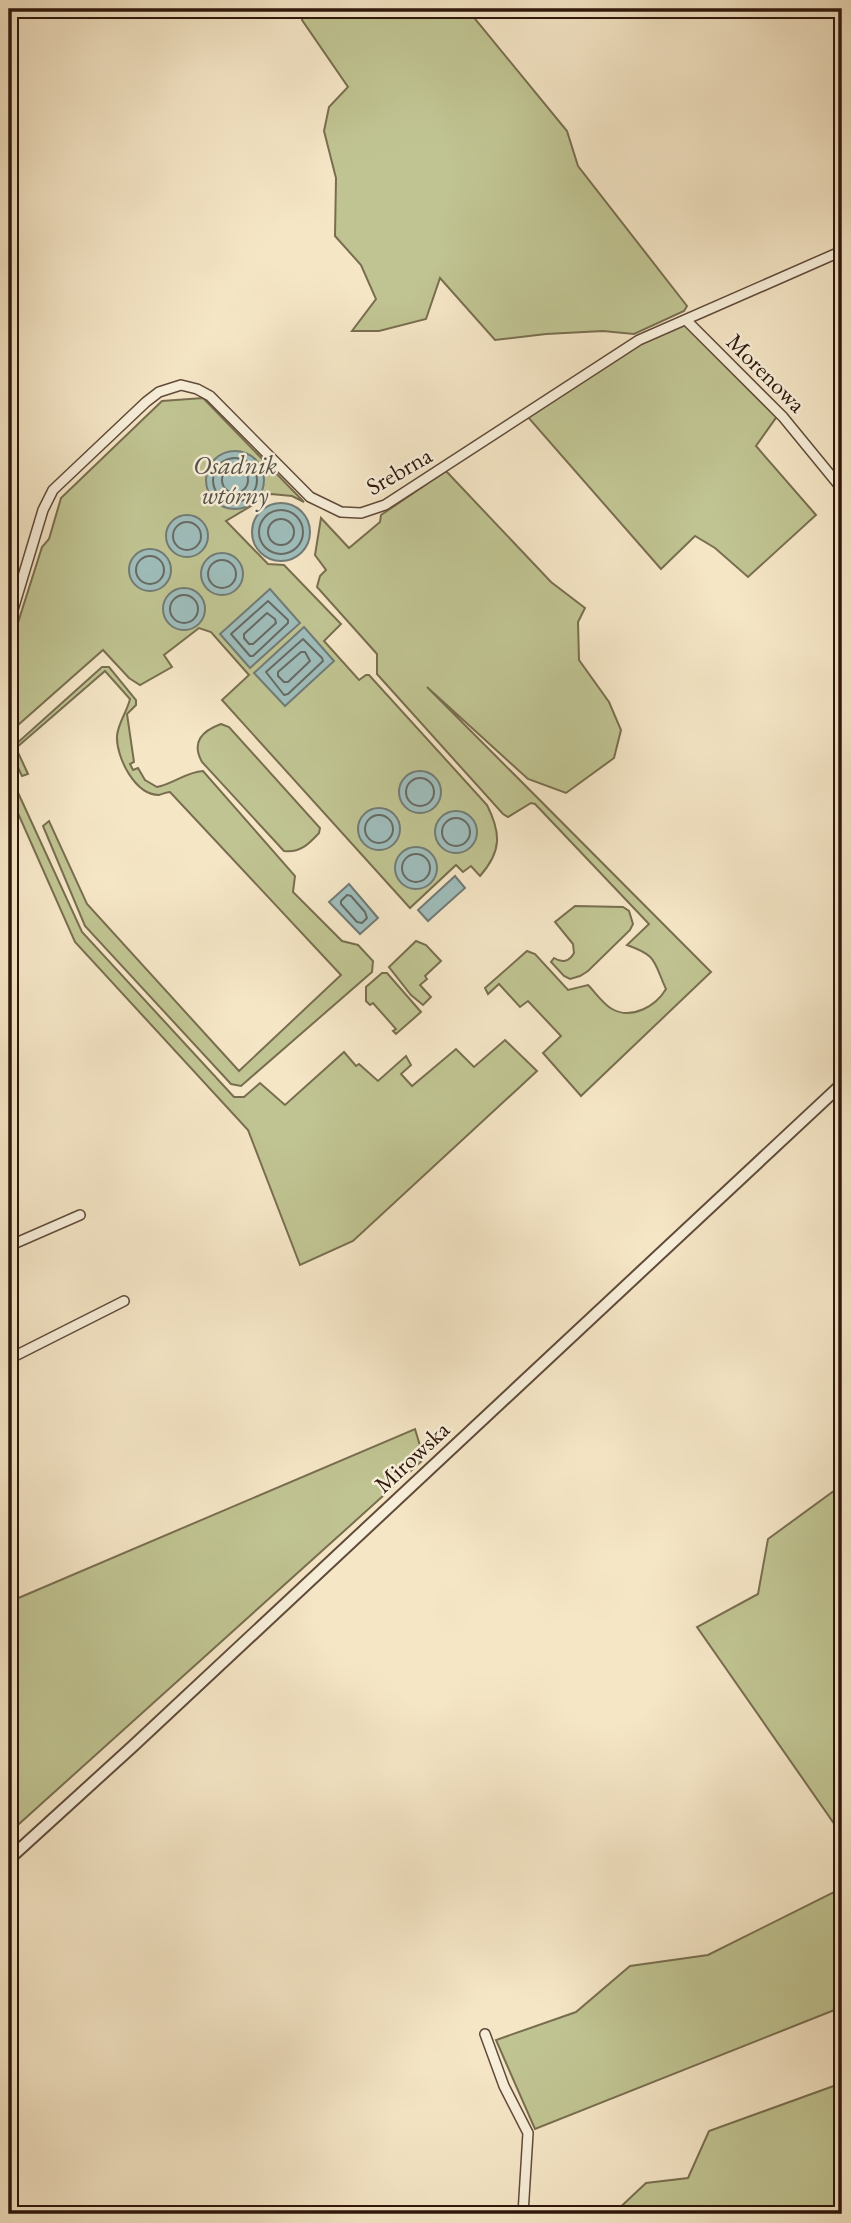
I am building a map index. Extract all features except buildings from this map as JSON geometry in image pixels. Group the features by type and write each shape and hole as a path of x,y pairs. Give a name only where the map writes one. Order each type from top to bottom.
{"street":[{"name":"Srebrna","path":"9,623 43,510 53,490 159,392 181,385 210,396 310,497 341,512 361,513 376,509 406,492 639,340 842,251"},
{"name":"Morenowa","path":"685,320 783,417 842,489"},
{"name":"Mirowska","path":"9,1859 234,1653 842,1084"},
{"path":"9,1246 80,1215"},
{"path":"9,1359 124,1301"},
{"path":"485,2034 504,2086 528,2133 523,2214"}],"green space":[{"path":"304,9 467,9 567,131 578,166 687,306 684,311 634,334 603,331 495,340 440,278 426,319 379,331 352,331 376,299 361,265 335,236 336,178 324,131 329,107 348,87 302,20"},
{"path":"690,321 780,412 756,446 816,515 748,577 715,548 695,536 661,569 527,416 639,345"},
{"path":"203,398 304,502 292,496 271,494 226,521 268,564 284,565 341,624 324,641 359,680 369,675 487,805 495,824 497,842 492,858 480,876 471,866 463,872 456,865 410,908 222,700 249,675 211,632 199,628 164,655 172,667 140,685 129,678 103,650 9,733 9,651 42,547 49,539 61,498 162,401"},
{"path":"446,471 551,582 585,608 578,622 579,660 609,702 621,730 614,758 566,793 528,779 427,687 711,972 581,1096 543,1053 561,1036 528,1001 520,1007 499,984 488,994 485,988 527,951 535,954 568,990 588,985 612,1009 627,1013 643,1010 656,1001 666,989 650,956 627,945 649,924 535,804 531,803 508,817 503,814 377,674 377,654 317,587 320,576 326,570 315,555 321,518 349,548 380,522 381,515"},
{"path":"102,667 109,667 136,700 136,705 127,714 134,762 130,764 133,770 138,768 145,780 157,787 203,771 295,876 293,892 342,941 358,945 373,961 372,972 241,1086 231,1084 85,926 43,826 49,821 87,904 239,1071 341,975 170,792 159,795 150,793 135,782 120,754 117,736 130,699 105,671 16,748 28,774 22,776 12,755 15,745"},
{"path":"221,724 229,727 320,828 319,833 304,847 295,851 284,851 202,762 198,749 200,738 208,730"},
{"path":"9,773 82,932 234,1097 244,1097 260,1083 285,1105 344,1052 356,1066 359,1064 378,1081 406,1056 411,1065 401,1074 412,1086 456,1049 474,1067 505,1040 537,1071 353,1241 300,1265 248,1130 75,942 9,793"},
{"path":"575,906 623,907 629,911 633,924 588,971 570,979 551,962 554,958 560,961 568,960 574,953 573,944 555,922"},
{"path":"416,941 426,945 441,961 425,976 427,979 420,985 431,997 423,1005 411,995 389,967"},
{"path":"382,973 387,973 421,1012 396,1034 393,1031 396,1029 373,1003 370,1005 366,1001 366,987"},
{"path":"415,1429 424,1459 9,1833 9,1602"},
{"path":"842,1485 842,1835 697,1627 758,1594 768,1539"},
{"path":"842,1888 842,2007 535,2129 496,2040 576,2012 630,1966 708,1955"},
{"path":"842,2083 842,2214 613,2214 646,2183 688,2178 709,2131"}],"water":[{"name":"Osadnik wtórny","path":"235,451 256,459 264,480 256,501 235,509 214,501 206,480 214,459"},
{"name":"Osadnik wtórny","path":"281,503 302,511 310,532 302,553 281,561 260,553 252,532 260,511"},
{"name":"Osadnik wtórny","path":"187,515 202,521 208,536 202,551 187,557 172,551 166,536 172,521"},
{"name":"Osadnik wtórny","path":"150,549 165,555 171,570 165,585 150,591 135,585 129,570 135,555"},
{"name":"Osadnik wtórny","path":"222,553 237,559 243,574 237,589 222,595 207,589 201,574 207,559"},
{"path":"184,588 199,594 205,609 199,624 184,630 169,624 163,609 169,594"},
{"path":"270,589 300,623 250,668 220,634"},
{"path":"304,627 334,661 285,706 254,673"},
{"path":"420,771 435,777 441,792 435,807 420,813 405,807 399,792 405,777"},
{"path":"379,808 394,814 400,829 394,844 379,850 364,844 358,829 364,814"},
{"path":"456,811 471,817 477,832 471,847 456,853 441,847 435,832 441,817"},
{"path":"416,847 431,853 437,868 431,883 416,889 401,883 395,868 401,853"},
{"path":"455,876 465,888 428,921 418,910"},
{"path":"349,884 378,918 360,934 329,902"}]}
